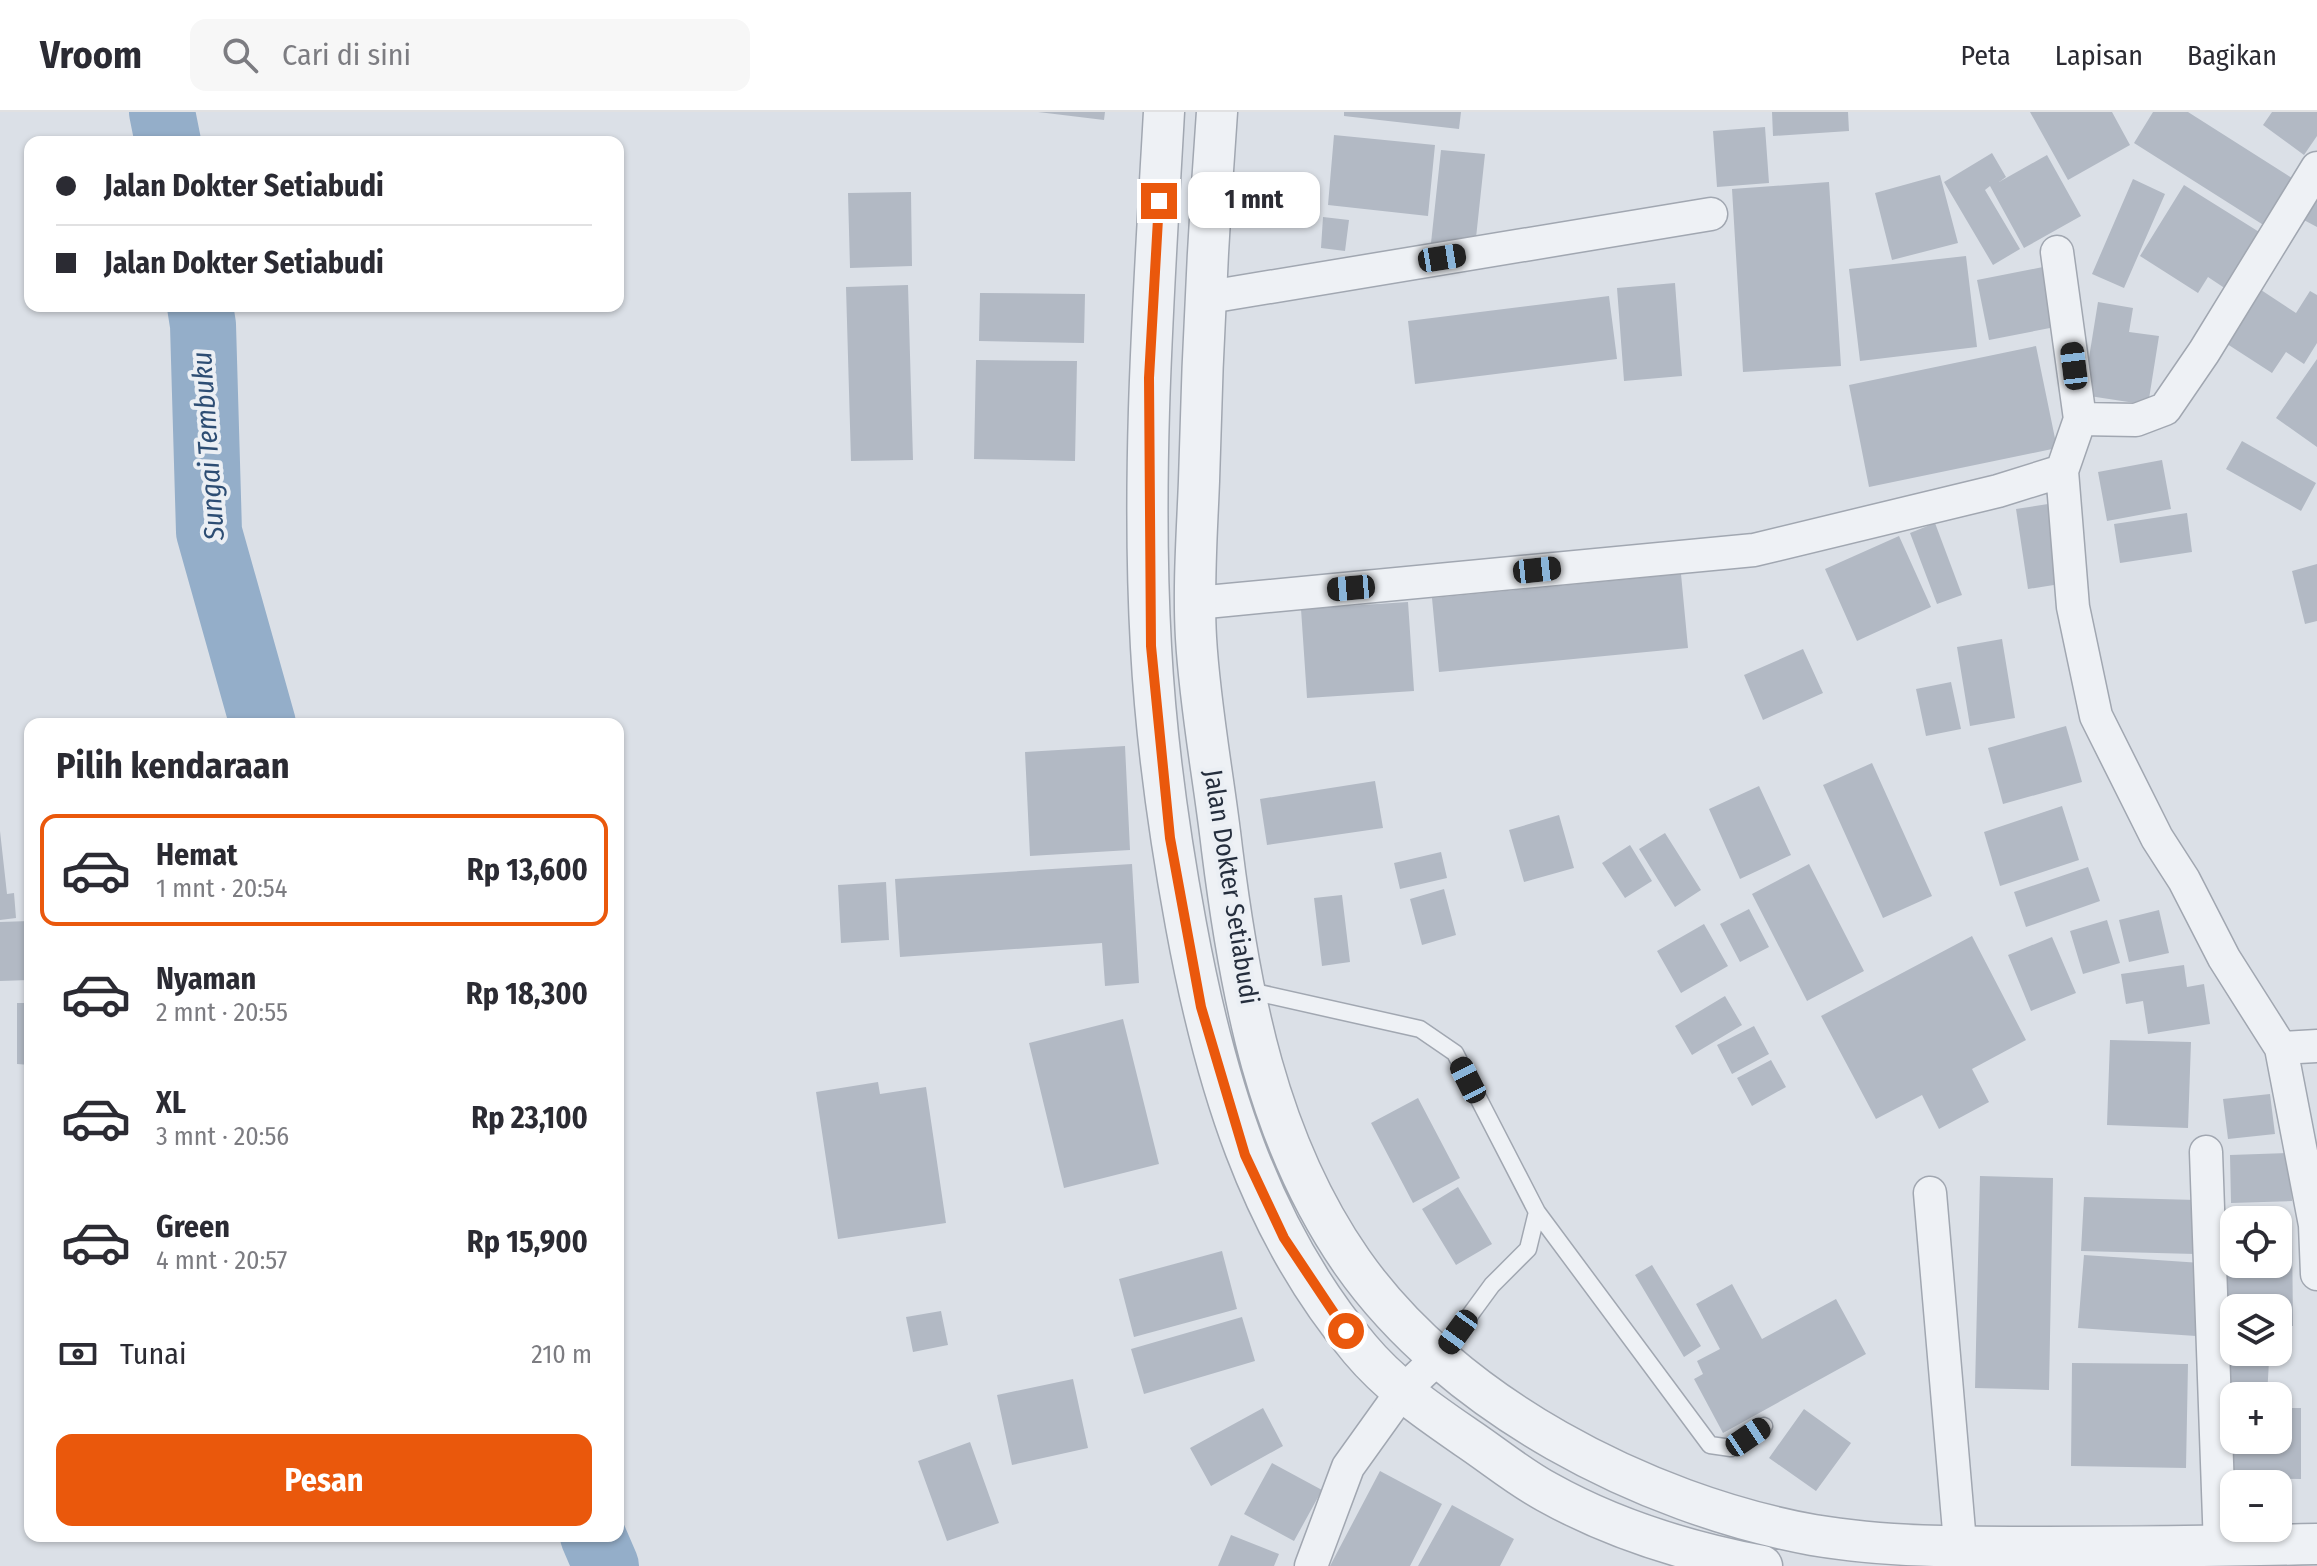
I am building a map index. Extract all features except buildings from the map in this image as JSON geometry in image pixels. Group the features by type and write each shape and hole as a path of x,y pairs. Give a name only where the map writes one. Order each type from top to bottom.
{"street":[{"name":"Jalan Dokter Setiabudi","path":"1164,112 1149,378 1151,646 1170,838 1201,1007 1245,1155 1284,1238 1318,1293 1360,1350 1401,1393 1547,1492 1631,1531 1724,1559 1762,1566"},
{"name":"Jalan Dokter Setiabudi","path":"1217,112 1203,298 1196,642 1235,948 1260,1062 1284,1133 1319,1207 1360,1273 1395,1315 1440,1356 1522,1422 1565,1447 1620,1474 1684,1498 1813,1535 1962,1556 2317,1544"},
{"path":"2080,419 2136,420 2165,409 2204,352 2317,168"},
{"path":"1203,298 1711,214"},
{"path":"2057,252 2080,419 2062,471 2073,607 2096,716 2157,838 2184,880 2224,958 2281,1048 2316,1225 2317,1274"},
{"path":"1196,603 1754,550 1998,491 2062,471"},
{"path":"2281,1048 2317,1046"},
{"path":"2206,1152 2220,1547"},
{"path":"1930,1193 1962,1556"},
{"path":"1311,1566 1348,1467 1401,1393 1440,1356"}],"lane":[{"path":"1245,990 1420,1029 1455,1053 1537,1212 1710,1445 1731,1448 1764,1426"},
{"path":"1440,1356 1492,1285 1528,1249 1537,1212"}],"waterway":[{"name":"Sungai Tembuku","path":"162,112 167,136"},
{"name":"Sungai Tembuku","path":"201,312 209,532 261,718"},
{"name":"Sungai Tembuku","path":"596,1542 606,1566"}],"route":[{"path":"1159,201 1149,378 1151,646 1170,838 1201,1007 1245,1155 1284,1238 1346,1331"}]}
